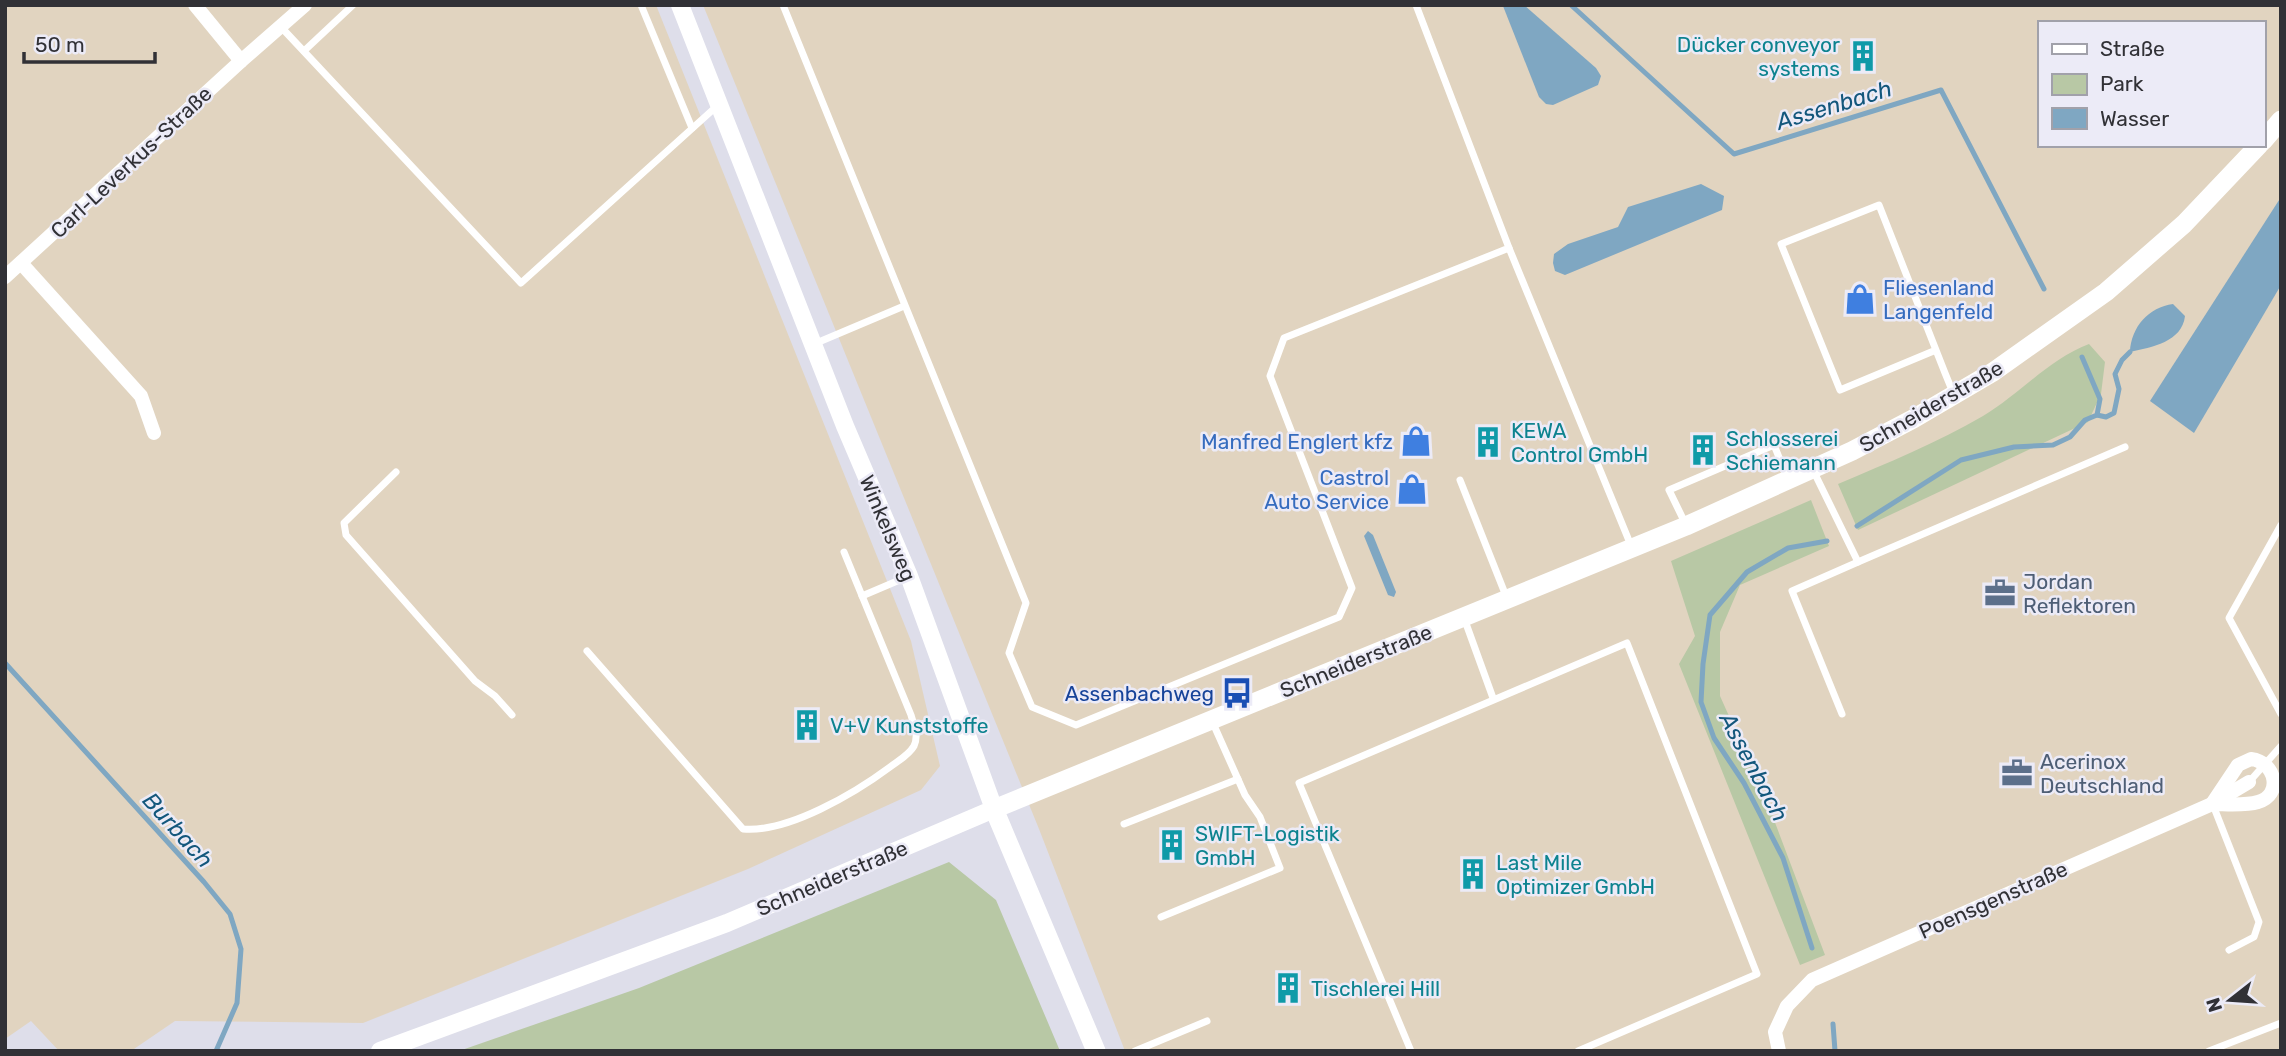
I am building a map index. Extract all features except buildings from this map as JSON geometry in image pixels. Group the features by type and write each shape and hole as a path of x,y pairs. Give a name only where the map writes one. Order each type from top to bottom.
{"main road":[{"path":"2265,139 2281,120"},
{"name":"Schneiderstraße","path":"994,808 1632,549 1788,481 1864,444 1954,396 2049,335 2106,292 2184,224 2257,147"},
{"name":"Winkelsweg","path":"994,808 1096,1051"}],"street":[{"path":"195,5 241,61"},
{"name":"Carl-Leverkus-Straße","path":"5,277 304,5"},
{"name":"Winkelsweg","path":"680,5 845,426 909,576 994,808"},
{"path":"21,263 141,396 154,433"},
{"path":"2251,759 2266,764 2277,779 2269,794 2258,802 2212,804 2238,765 2251,759"},
{"name":"Poensgenstraße","path":"1779,1051 1775,1032 1787,1006 1812,981 2212,804 2249,782"},
{"name":"Schneiderstraße","path":"380,1051 727,923 994,808"}],"lane":[{"path":"304,51 353,5"},
{"path":"641,5 692,128"},
{"path":"783,5 1026,603 1009,653 1032,707 1076,725 1339,617 1352,588 1270,376 1284,338 1509,248"},
{"path":"1416,5 1509,248 1632,549"},
{"path":"281,26 521,283 719,104"},
{"path":"1936,350 1840,390 1781,244 1879,205 1936,350 1954,396"},
{"path":"813,344 904,306"},
{"path":"1686,526 1669,490 1774,445 1788,481"},
{"path":"1842,715 1792,591 2125,447"},
{"path":"1812,469 1858,562"},
{"path":"396,472 344,523 345,535 475,681 495,696 512,715"},
{"path":"1460,480 1507,600"},
{"path":"2281,525 2229,618 2281,714"},
{"path":"587,651 743,829 765,828 799,818 860,789 909,752 917,733 844,552"},
{"path":"862,596 909,576"},
{"path":"1464,617 1493,698"},
{"path":"1411,1051 1299,783 1627,643 1757,974 1578,1051"},
{"path":"1161,916 1280,868 1260,817 1238,779 1212,720"},
{"path":"2249,782 2281,746"},
{"path":"1124,824 1238,779"},
{"path":"2212,804 2259,922 2254,937 2229,950"},
{"path":"1135,1051 1207,1021"},
{"path":"2209,1051 2281,1023"}],"shaded area":[{"path":"5,5 656,5 911,641 940,766 921,790 748,869 363,1023 175,1021 131,1051 59,1051 31,1021 5,1039"},
{"path":"703,5 2281,5 2281,1051 1125,1051 1039,829"}],"green space":[{"path":"2089,344 2105,362 2101,394 2088,422 1858,530 1838,484 1966,426 1997,407 2061,358"},
{"path":"1811,500 1829,546 1740,585 1720,632 1720,696 1765,796 1825,955 1800,965 1679,664 1695,636 1671,561"},
{"path":"949,862 996,900 1060,1051 459,1051 639,988"}],"water":[{"path":"1524,5 1596,68 1601,76 1598,85 1553,105 1546,104 1539,97 1503,6"},
{"path":"1701,184 1724,196 1722,210 1565,275 1555,271 1554,254 1568,244 1618,227 1628,207"},
{"path":"2281,197 2281,285 2194,433 2150,401"},
{"path":"2173,304 2185,316 2178,332 2165,342 2130,352 2134,334 2143,320 2156,309"},
{"path":"1368,531 1373,535 1396,592 1394,597 1388,595 1364,536"}],"waterway":[{"name":"Assenbach","path":"1571,5 1734,154 1941,90 2044,289"},
{"path":"2097,415 2106,417 2114,413 2119,389 2115,374 2122,360 2130,352"},
{"name":"Assenbach","path":"1857,526 1961,460 2014,447 2053,445 2070,437 2085,420 2097,415 2100,399 2082,357"},
{"name":"Assenbach","path":"1812,948 1783,858 1744,783 1714,738 1701,702 1710,615 1747,572 1788,548 1827,541"},
{"name":"Burbach","path":"5,663 230,914 241,949 237,1003 216,1051"},
{"name":"Assenbach","path":"1833,1024 1835,1051"}],"place":[{"name":"Dücker conveyor systems","path":"1863,56"},
{"name":"Fliesenland Langenfeld","path":"1860,299"},
{"name":"Manfred Englert kfz","path":"1416,441"},
{"name":"KEWA Control GmbH","path":"1488,442"},
{"name":"Schlosserei Schiemann","path":"1703,450"},
{"name":"Castrol Auto Service","path":"1412,489"},
{"name":"Jordan Reflektoren","path":"2000,593"},
{"name":"Assenbachweg","path":"1237,693"},
{"name":"V+V Kunststoffe","path":"807,725"},
{"name":"Acerinox Deutschland","path":"2017,773"},
{"name":"SWIFT-Logistik GmbH","path":"1172,845"},
{"name":"Last Mile Optimizer GmbH","path":"1473,874"},
{"name":"Tischlerei Hill","path":"1288,988"}]}
